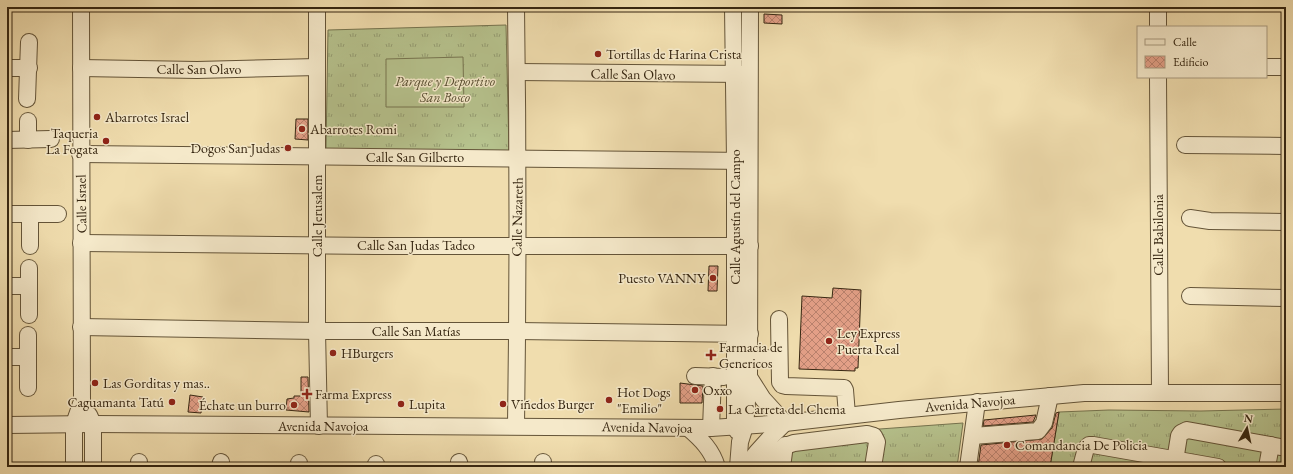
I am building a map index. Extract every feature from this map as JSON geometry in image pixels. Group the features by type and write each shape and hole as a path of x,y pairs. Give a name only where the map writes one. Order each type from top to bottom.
{"street":[{"name":"Calle Israel","path":"74,467 74,424 82,401 80,154 81,7"},
{"name":"Calle Jerusalem","path":"317,7 316,156 319,426"},
{"name":"Calle Nazareth","path":"516,7 518,158 516,245 516,426"},
{"name":"Calle Agustín del Campo","path":"733,7 742,74"},
{"name":"Calle Agustín del Campo","path":"738,467 743,334 742,74 750,7"},
{"path":"1158,7 1158,26"},
{"path":"27,98 29,42"},
{"name":"Calle San Olavo","path":"81,68 197,70 317,67"},
{"path":"1267,67 1286,67"},
{"path":"7,68 29,68"},
{"name":"Calle San Olavo","path":"517,72 742,74"},
{"name":"Calle Babilonia","path":"1158,78 1160,393"},
{"path":"28,121 28,140"},
{"path":"7,140 51,139"},
{"path":"1185,145 1286,146"},
{"name":"Calle San Gilberto","path":"80,154 742,161"},
{"path":"7,214 58,214"},
{"path":"30,214 30,246"},
{"path":"1190,218 1210,221 1286,222"},
{"name":"Calle San Judas Tadeo","path":"81,243 742,246"},
{"path":"29,268 29,315"},
{"path":"7,286 29,286"},
{"path":"1190,296 1286,298"},
{"path":"779,319 779,378 782,385 844,388 846,415"},
{"name":"Calle San Matías","path":"82,327 317,331 517,331 743,334"},
{"name":"Calle Agustín del Campo","path":"742,377 750,359 743,334"},
{"path":"28,335 28,388"},
{"path":"7,358 28,357"},
{"path":"750,359 779,358"},
{"path":"695,376 742,377 785,423 756,451 745,467"},
{"path":"711,428 713,376"},
{"name":"Avenida Navojoa","path":"7,425 92,424 711,428 785,423 846,415 1084,393 1286,393"},
{"path":"973,436 1038,431 1044,423 1050,396"},
{"name":"Calle Israel","path":"82,401 92,424"},
{"path":"968,467 977,402"},
{"path":"92,424 93,467"},
{"path":"688,428 703,442 714,458 716,467"},
{"path":"1174,463 1179,436 1187,430 1278,446 1267,467"},
{"path":"763,467 766,460 785,445 867,434 874,436 877,442 873,467"},
{"path":"782,467 785,445"},
{"path":"1081,467 1084,453 1089,445 1174,463 1218,467"}],"green space":[{"name":"Parque y Deportivo San Bosco","path":"506,25 509,152 326,149 328,30"},
{"path":"463,57 464,107 386,107 386,59"},
{"path":"1286,409 1286,467 1050,467 1059,412 1109,410 1201,411"},
{"path":"963,423 957,467 763,467 768,455 838,432"}],"building":[{"path":"764,14 782,15 782,24 764,23"},
{"name":"Abarrotes Romi","path":"296,119 308,119 308,140 295,139"},
{"name":"Puesto VANNY","path":"709,266 718,266 717,291 708,291"},
{"name":"Ley Express Puerta Real","path":"833,288 861,290 858,368 855,368 855,371 799,369 802,296 832,298"},
{"path":"301,377 308,377 309,412 286,410 287,399 294,398 294,396 301,396"},
{"name":"Oxxo","path":"680,383 703,386 702,403 680,403"},
{"path":"190,395 203,397 201,413 188,412"},
{"path":"1059,412 1050,467 978,467 981,445 1042,439 1052,428 1056,413"},
{"path":"1036,415 1033,422 983,426 984,420"}],"place":[{"name":"Tortillas de Harina Crista","path":"598,54"},
{"name":"Abarrotes Israel","path":"97,117"},
{"name":"Abarrotes Romi","path":"302,129"},
{"name":"Taqueria La Fogata","path":"106,141"},
{"name":"Dogos San Judas","path":"288,148"},
{"name":"Puesto VANNY","path":"713,278"},
{"name":"Ley Express Puerta Real","path":"829,341"},
{"name":"HBurgers","path":"333,353"},
{"name":"Farmacia de Genericos","path":"711,355"},
{"name":"Las Gorditas y mas..","path":"95,383"},
{"name":"Oxxo","path":"695,390"},
{"name":"Farma Express","path":"307,394"},
{"name":"Hot Dogs \"Emilio\"","path":"609,400"},
{"name":"Caguamanta Tatú","path":"172,402"},
{"name":"Lupita","path":"401,404"},
{"name":"Viñedos Burger","path":"503,404"},
{"name":"Échate un burro","path":"294,405"},
{"name":"La Carreta del Chema","path":"720,409"},
{"name":"Comandancia De Policia","path":"1007,445"}]}
